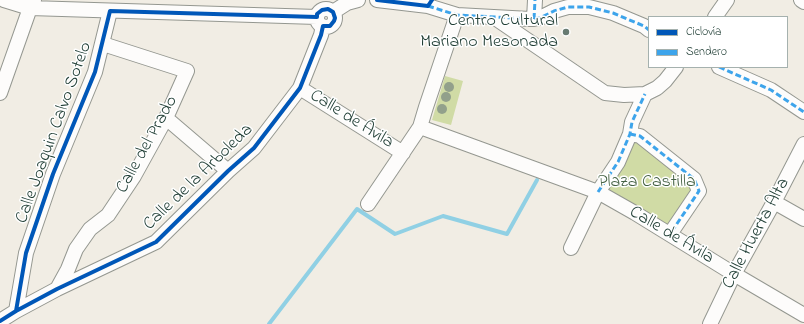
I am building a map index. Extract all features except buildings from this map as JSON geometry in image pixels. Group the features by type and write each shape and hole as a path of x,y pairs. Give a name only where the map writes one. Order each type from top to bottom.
{"street":[{"path":"4,0 110,11 323,13 346,3 358,0"},
{"path":"377,0 430,3 457,15 495,18 534,19 568,7 589,7 613,13 644,26 648,29"},
{"path":"534,19 535,0"},
{"path":"716,16 727,0"},
{"path":"0,93 32,4"},
{"name":"Calle Joaquin Calvo Sotelo","path":"16,311 26,252 53,174 95,72 110,11"},
{"name":"Calle de la Arboleda","path":"0,321 57,289 156,242 228,171 254,148 300,88 321,35 323,13"},
{"path":"368,204 420,127 457,15"},
{"path":"495,18 605,93 624,95 645,94 661,85 675,68"},
{"name":"Calle del Prado","path":"57,289 68,269 76,249 90,229 108,215 134,176 166,118 187,71 103,44"},
{"path":"721,68 771,90 804,112"},
{"name":"Calle de Ávila","path":"300,88 403,153"},
{"path":"571,248 598,192 618,162 630,134 632,122 645,94"},
{"path":"166,118 228,171"},
{"name":"Calle de Ávila","path":"420,127 598,192 804,315"},
{"path":"630,134 640,136 694,179 699,191 670,234"},
{"name":"Calle Huerta Alta","path":"710,324 734,274 804,144"},
{"path":"774,202 804,219"}],"green space":[{"path":"445,76 463,81 451,125 432,120"},
{"name":"Plaza Castilla","path":"633,138 639,139 696,190 668,232 605,192"}],"waterway":[{"path":"269,324 357,209 395,234 443,216 507,234 537,180"}],"marked path":[{"path":"534,19 535,0"},
{"path":"428,6 457,15 530,19 540,18 554,11 568,7 589,7 613,13 644,26 648,29"},
{"path":"721,68 771,90 804,112"},
{"path":"598,192 618,162 630,134 632,122 645,94"},
{"path":"630,134 640,136 694,179 699,191 670,234"}],"cycle path":[{"path":"377,0 428,6 432,0"},
{"path":"0,321 57,289 156,242 228,171 254,148 300,88 321,35 323,26 330,26 334,21 335,18 333,12 328,9 322,10 317,14 317,17 110,11 95,72 53,174 26,253 16,311"}],"place":[{"name":"Centro Cultural Mariano Mesonada","path":"566,32"}]}
